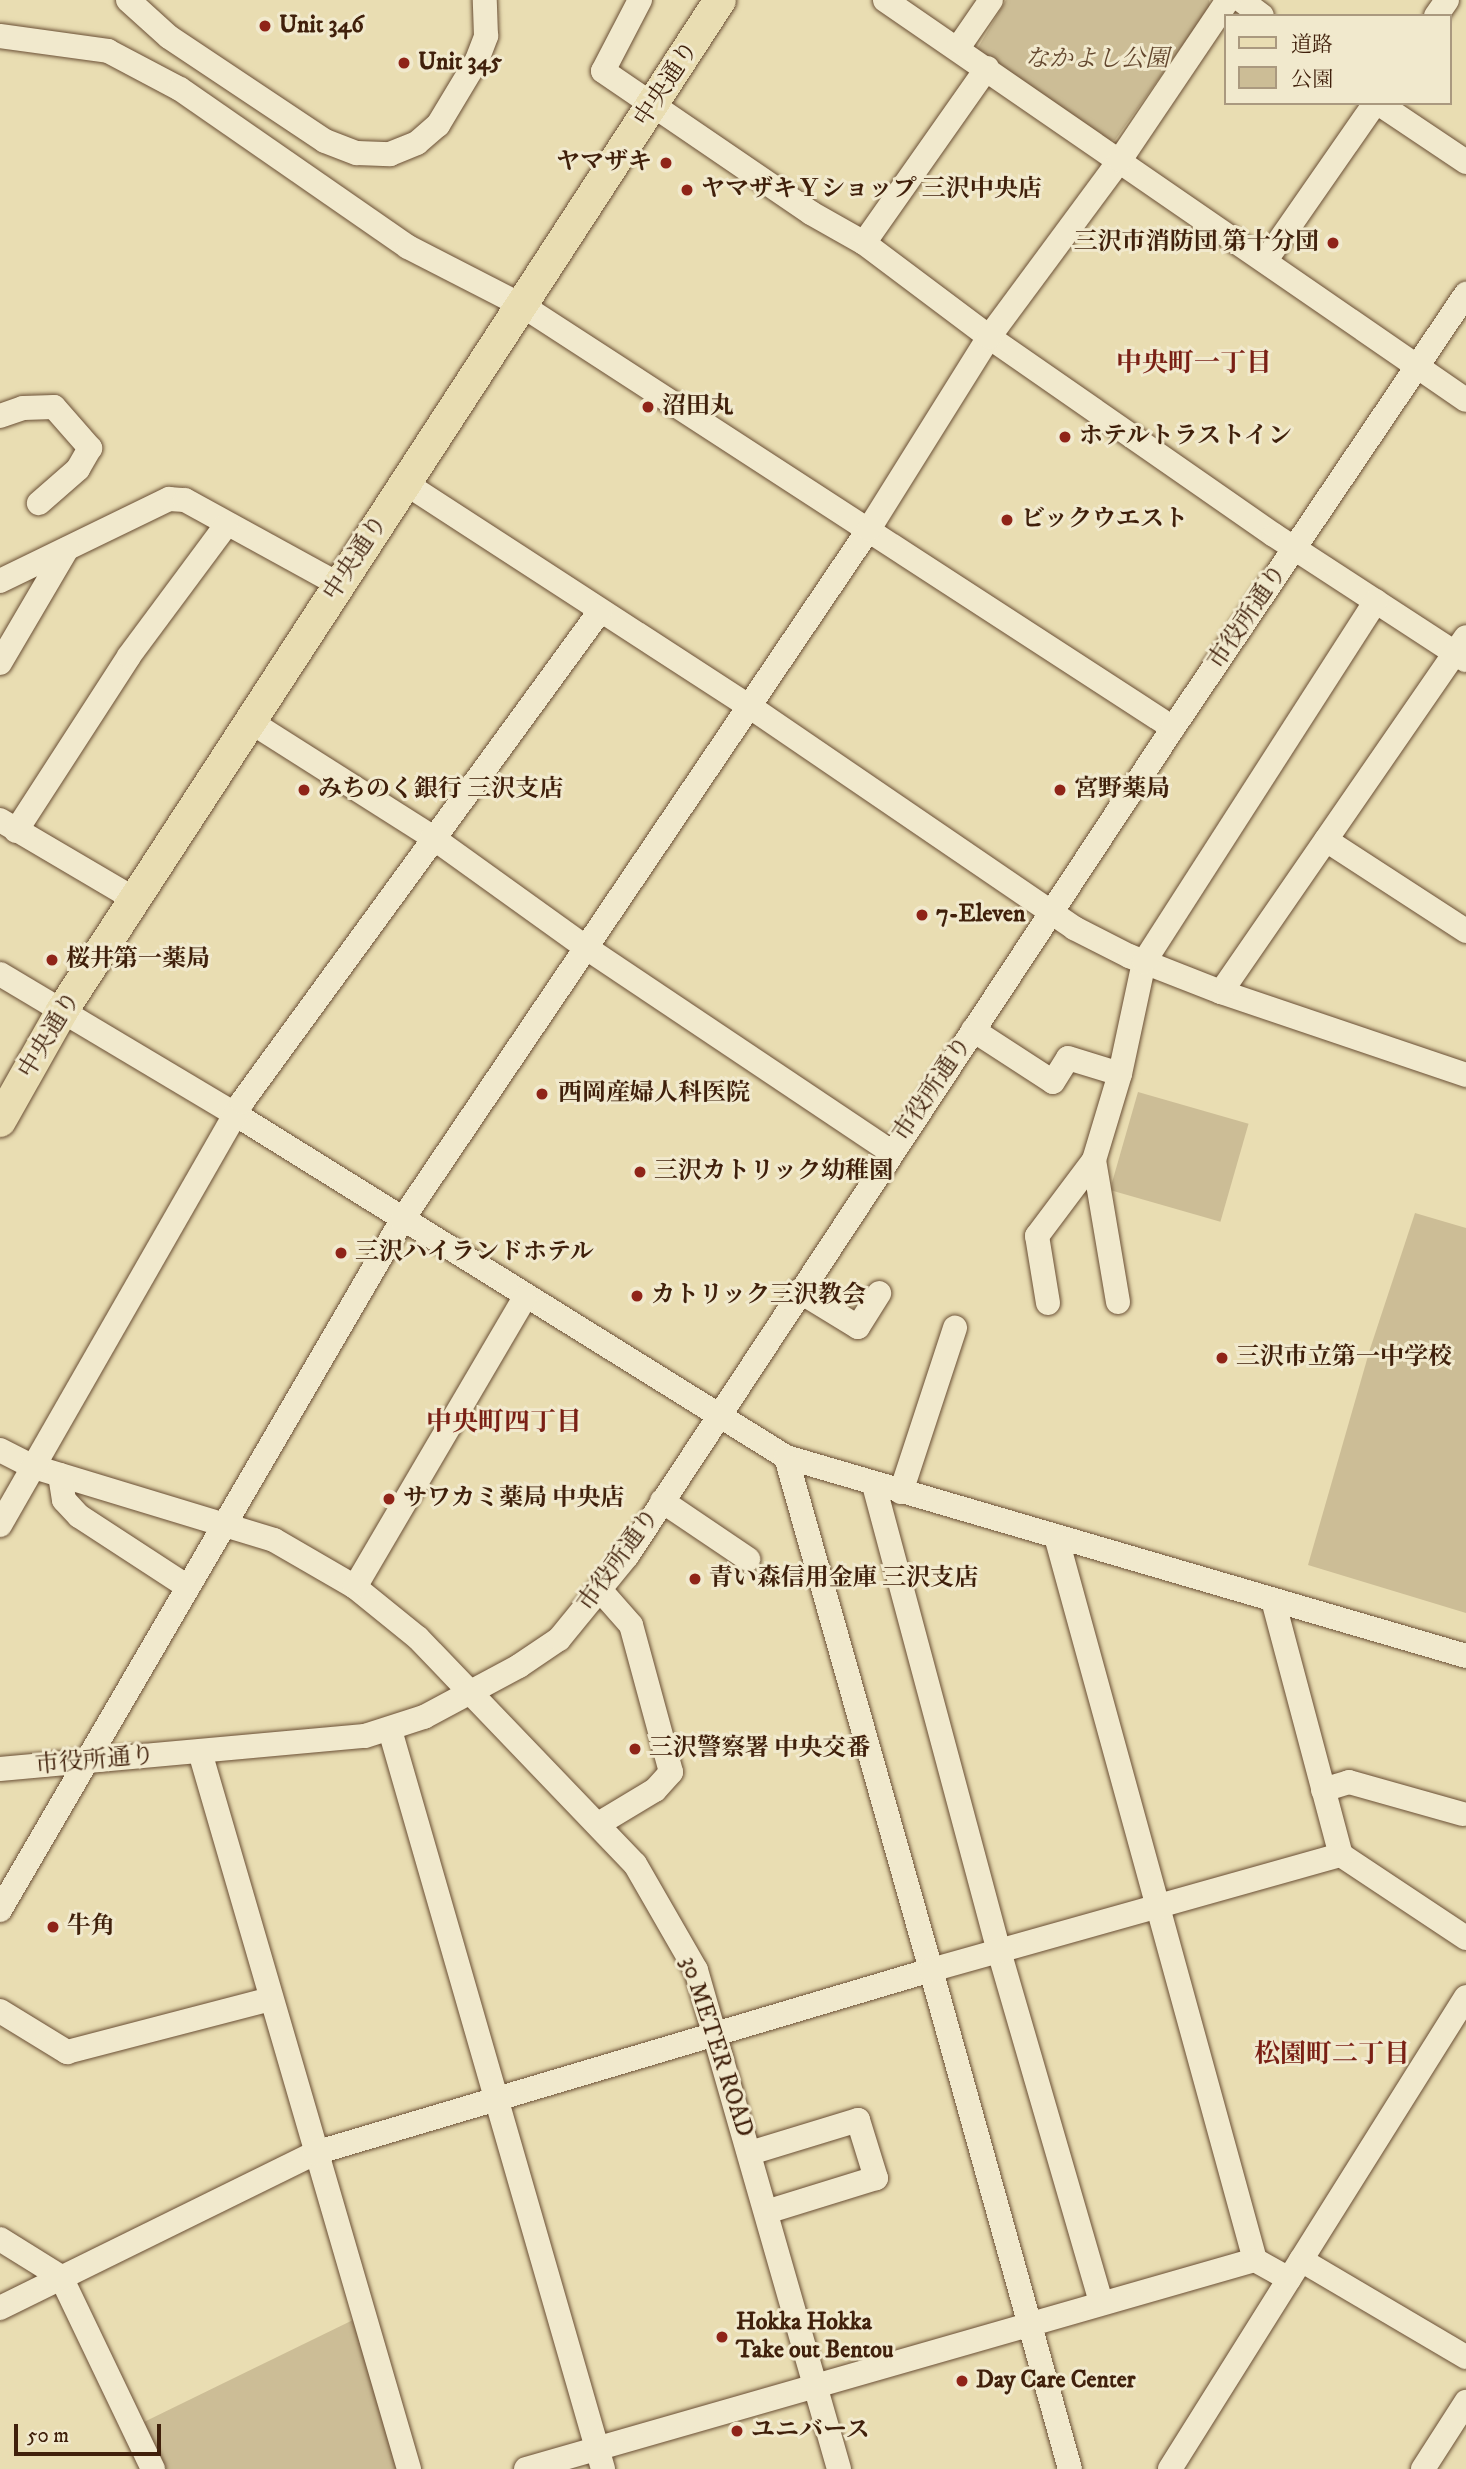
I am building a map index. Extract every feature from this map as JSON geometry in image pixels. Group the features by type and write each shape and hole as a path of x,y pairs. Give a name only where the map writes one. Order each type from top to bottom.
{"main road":[{"name":"中央通り","path":"0,1121 62,1011 720,0"}],"street":[{"path":"128,0 169,37 325,141 357,153 390,153 417,143 438,125 478,60 486,36 485,0"},
{"path":"640,0 603,71 811,214 864,243 989,337 1295,548 1376,601 1462,650 1326,839 1221,992"},
{"path":"885,0 1466,400"},
{"path":"958,48 991,0"},
{"path":"0,1910 89,1762 225,1522 402,1220 588,949 869,529 989,337 1120,160 1228,0"},
{"path":"1241,0 1259,14"},
{"path":"0,36 108,51 180,89 408,247 523,306 1172,728"},
{"path":"864,243 987,68"},
{"path":"1266,260 1375,105"},
{"path":"1379,105 1466,162"},
{"name":"市役所通り","path":"0,1769 327,1742 390,1730 471,1692 559,1639 601,1591 662,1501 716,1415 1172,728 1466,294"},
{"path":"0,416 23,408 54,407 90,448 78,469 39,503"},
{"path":"405,483 749,706 1051,914 1144,962 1221,992 1466,1074"},
{"path":"0,581 169,499 186,500 338,584"},
{"path":"136,900 8,826 227,524"},
{"path":"0,663 67,549"},
{"path":"1048,1303 1037,1236 1094,1160 1121,1074 1144,962 1376,601"},
{"path":"0,1525 235,1114 432,837 600,611"},
{"path":"251,722 432,837 588,949 891,1152"},
{"path":"1326,839 1466,931"},
{"path":"0,974 235,1114 525,1297 786,1457 874,1485 1466,1656"},
{"path":"973,1030 1053,1082 1068,1058 1121,1074"},
{"path":"1094,1160 1118,1302"},
{"path":"799,1291 858,1327 879,1293"},
{"path":"355,1587 525,1297"},
{"path":"901,1492 955,1328"},
{"name":"30 METER ROAD","path":"0,1450 34,1467 225,1522 274,1540 355,1587 418,1637 600,1823 635,1864 677,1930 696,1970 839,2469"},
{"path":"786,1457 1070,2469"},
{"path":"60,1475 64,1500 79,1516 188,1587"},
{"path":"874,1485 999,1951 1101,2303"},
{"path":"662,1501 748,1559"},
{"path":"1056,1536 1255,2260"},
{"path":"600,1823 655,1790 671,1772 631,1625 601,1591"},
{"path":"1273,1600 1341,1855 1466,1937"},
{"path":"390,1730 600,2459"},
{"path":"200,1752 409,2469"},
{"path":"1323,1790 1349,1782 1463,1814"},
{"path":"0,2308 315,2152 1157,1904 1341,1855"},
{"path":"1170,2469 1466,1997"},
{"path":"0,2011 68,2052 271,1998"},
{"path":"750,2153 858,2120 876,2178 766,2211"},
{"path":"0,2239 61,2277 153,2469"},
{"path":"526,2469 600,2459 816,2385 1255,2260 1295,2270 1466,2357"},
{"path":"1423,2469 1466,2402"}],"green space":[{"name":"なかよし公園","path":"1006,0 1209,0 1210,7 1115,140 1107,141 976,51"},
{"path":"1138,1092 1249,1124 1220,1222 1110,1190"},
{"path":"1415,1213 1466,1228 1466,1613 1308,1565 1370,1349"},
{"path":"353,2320 397,2469 166,2469 144,2422"}],"place":[{"name":"Unit 346","path":"265,26"},
{"name":"Unit 345","path":"404,63"},
{"name":"ヤマザキ","path":"666,163"},
{"name":"ヤマザキＹショップ 三沢中央店","path":"687,190"},
{"name":"三沢市消防団 第十分団","path":"1333,243"},
{"name":"沼田丸","path":"648,407"},
{"name":"ホテルトラストイン","path":"1065,437"},
{"name":"ビックウエスト","path":"1007,520"},
{"name":"みちのく銀行 三沢支店","path":"304,790"},
{"name":"宮野薬局","path":"1060,790"},
{"name":"7-Eleven","path":"922,915"},
{"name":"桜井第一薬局","path":"52,960"},
{"name":"西岡産婦人科医院","path":"542,1094"},
{"name":"三沢カトリック幼稚園","path":"640,1172"},
{"name":"三沢ハイランドホテル","path":"341,1253"},
{"name":"カトリック三沢教会","path":"637,1296"},
{"name":"三沢市立第一中学校","path":"1222,1358"},
{"name":"サワカミ薬局 中央店","path":"389,1499"},
{"name":"青い森信用金庫 三沢支店","path":"695,1579"},
{"name":"三沢警察署 中央交番","path":"635,1749"},
{"name":"牛角","path":"53,1927"},
{"name":"Hokka Hokka Take out Bentou","path":"722,2337"},
{"name":"Day Care Center","path":"962,2381"},
{"name":"ユニバース","path":"737,2431"}],"district":[{"name":"中央町一丁目","path":"1194,364"},
{"name":"中央町四丁目","path":"504,1423"},
{"name":"松園町二丁目","path":"1332,2055"}]}
